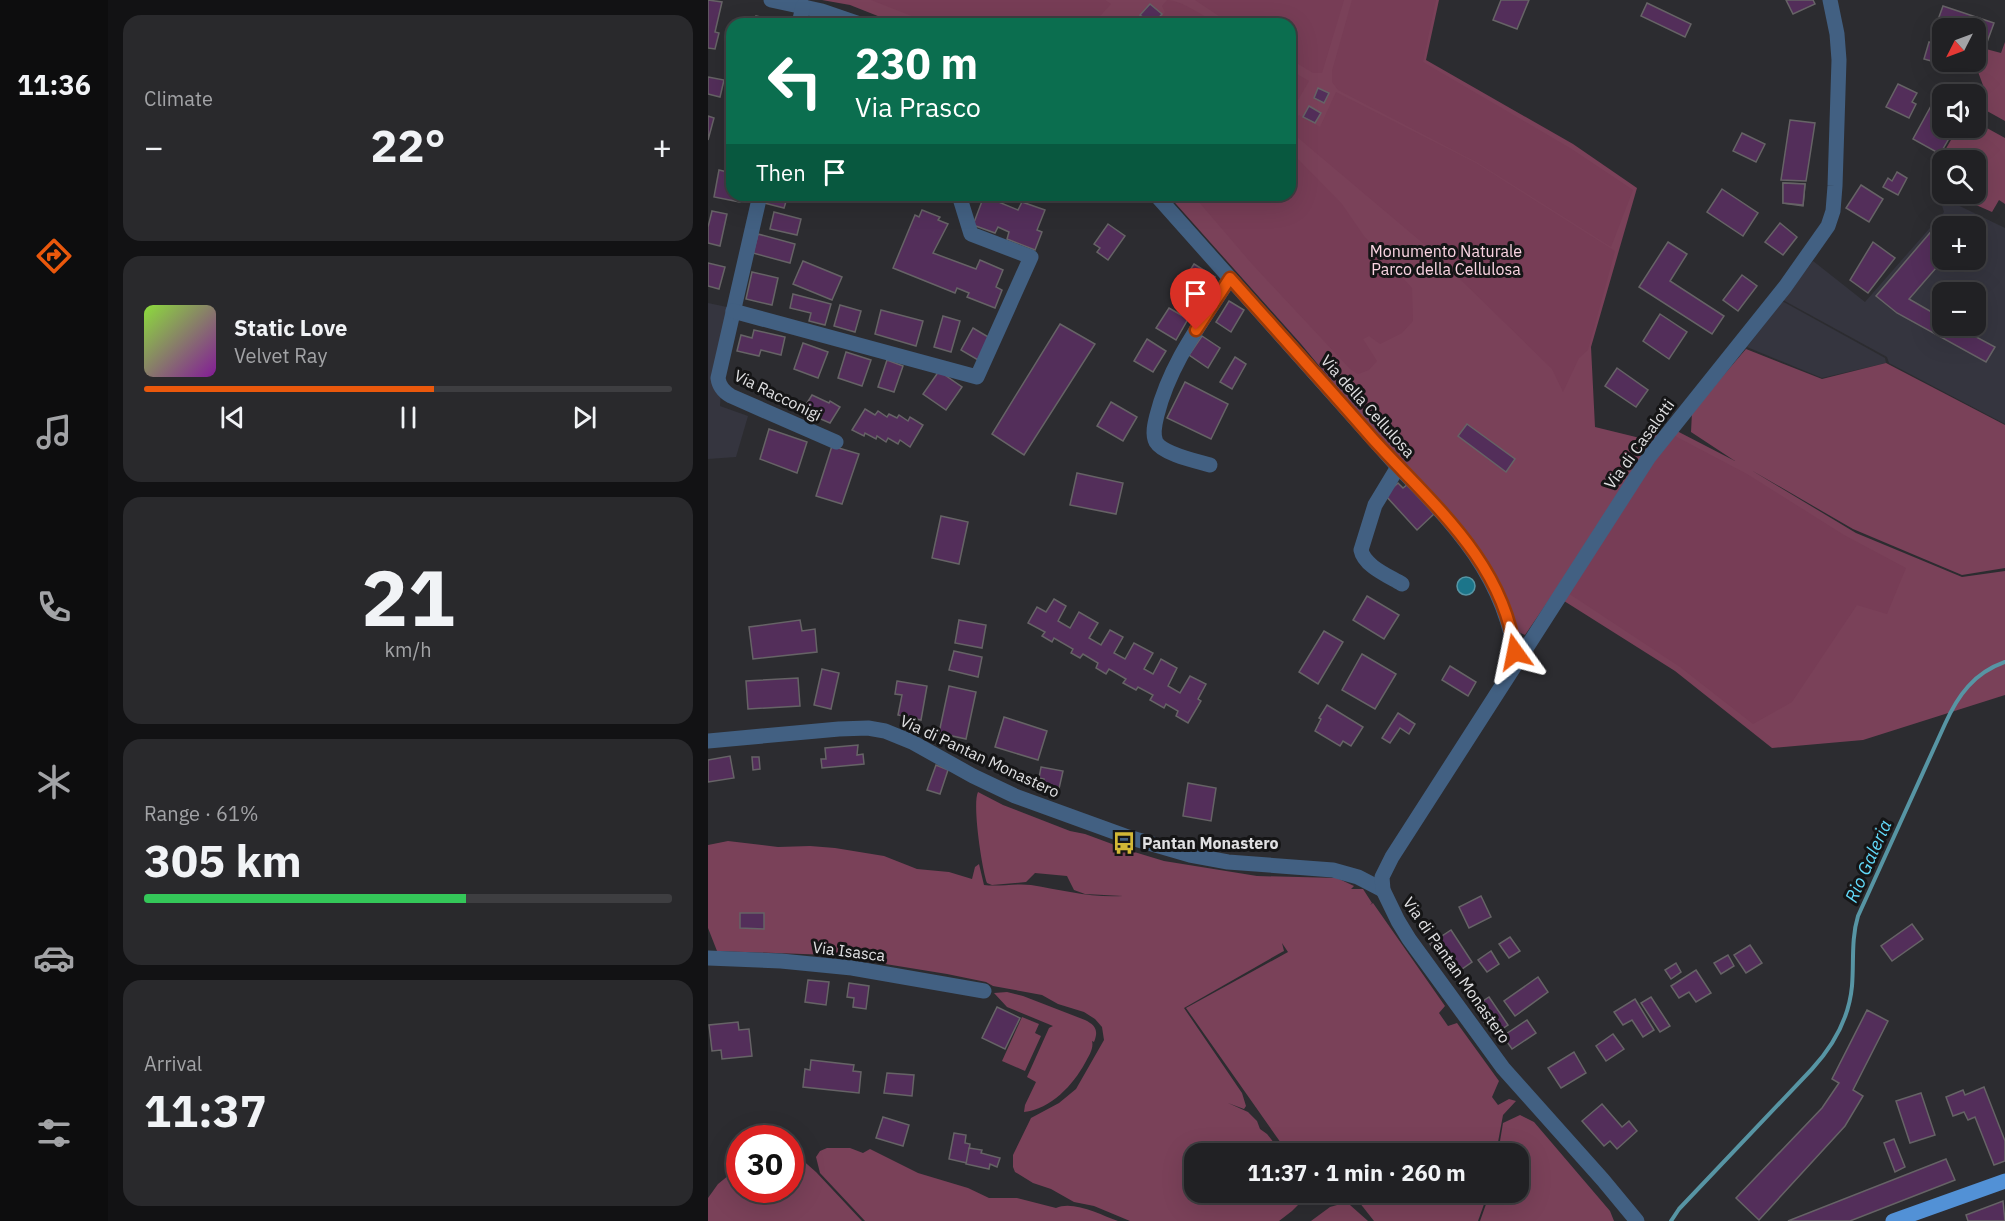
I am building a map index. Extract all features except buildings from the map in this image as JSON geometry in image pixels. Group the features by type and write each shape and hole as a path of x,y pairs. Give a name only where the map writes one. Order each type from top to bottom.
{"main road":[{"path":"1894,1221 2005,1181"}],"street":[{"path":"771,0 803,6 841,18"},
{"name":"Via di Casalotti","path":"1383,890 1383,875 1392,856 1649,457 1785,287 1828,226 1833,211 1835,186 1839,60 1837,34 1830,0"},
{"path":"800,18 803,6"},
{"name":"Via Racconigi","path":"759,201 718,378 722,388 731,396 836,442"},
{"path":"733,311 977,377 1030,257 971,234 961,201"},
{"name":"Via della Cellulosa","path":"1161,201 1398,467 1444,513 1484,566 1498,594 1510,626 1516,662"},
{"path":"1210,465 1162,448 1155,438 1155,425 1165,388 1175,366 1230,278"},
{"path":"1398,467 1375,505 1361,555 1402,584"},
{"name":"Via di Pantan Monastero","path":"708,741 839,729 877,729 908,739 973,776 1015,796 1128,837 1190,855 1228,862 1313,867 1358,877 1383,890 1410,939 1503,1068 1636,1220"},
{"name":"Via Isasca","path":"708,958 781,960 852,968 984,991"}],"shaded area":[{"path":"1942,204 1956,204 1980,216 1940,216 1944,212"},
{"path":"1986,219 2005,228 2005,424 1889,363 1887,357 1783,300 1813,261 1865,302 1932,226 1932,270 1986,270"},
{"path":"1782,301 1885,358 1886,363 1822,378 1747,347"},
{"path":"708,303 727,307 720,406 748,416 736,457 708,459"}],"green space":[{"name":"Monumento Naturale Parco della Cellulosa","path":"822,0 1439,0 1426,60 1573,144 1637,188 1591,347 1595,427 1640,438 1675,430 1735,461 1691,432 1692,412 1746,349 1822,379 1886,363 2005,425 2005,568 1962,575 1853,529 1751,470 1856,533 1962,577 2005,571 2005,695 1863,740 1772,748 1675,671 1553,594 1525,635 1516,631 1492,568 1474,543 1173,201 1296,201 1296,18 883,18 850,5"},
{"path":"871,0 1105,0 1111,4 1098,18 917,18"},
{"path":"1167,0 1173,1 1209,18 1161,18 1165,12 1162,6"},
{"path":"1195,0 1344,0 1322,73 1313,73 1296,63 1296,18 1222,18"},
{"path":"1352,0 1436,0 1423,62 1570,148 1633,190 1611,247 1478,163 1338,90 1332,82 1332,71"},
{"path":"2005,42 2005,121 1987,111 1986,84 1983,84 1978,72 1986,72 1986,49 2001,53"},
{"path":"1296,73 1309,81 1296,104"},
{"path":"1336,92 1476,163 1615,251 1588,350 1579,358 1563,392 1552,369 1425,245 1296,136 1296,120 1299,115 1320,127"},
{"path":"1986,128 2005,138 2005,204 1999,200 1992,212 1974,204 1986,204 1986,150 1945,150 1952,138 1986,138"},
{"path":"1296,157 1342,204 1364,236 1412,288 1413,321 1402,333 1380,344 1369,336 1363,339 1377,361 1369,370 1358,374 1350,369 1252,264 1198,201 1296,201"},
{"path":"1675,436 1747,474 1844,535 1906,568 1887,614 1857,605 1792,702 1753,724 1680,667 1568,593 1661,448"},
{"path":"978,792 1003,805 1070,831 1164,861 1257,876 1337,878 1354,886 1351,889 1363,889 1372,903 1370,905 1373,903 1445,1006 1439,1013 1448,1026 1457,1023 1499,1081 1492,1097 1498,1105 1509,1099 1516,1101 1503,1115 1498,1143 1281,1143 1186,1008 1288,952 1282,943 1284,951 1184,1008 1242,1093 1246,1106 1244,1109 1228,1103 1248,1112 1274,1143 1184,1143 1184,1203 1300,1203 1279,1221 1130,1221 1094,1206 1074,1202 1051,1189 1033,1183 1015,1172 1013,1167 1013,1155 1031,1118 1059,1103 1076,1089 1104,1040 1102,1027 1095,1019 1084,1012 1058,1004 1042,995 947,974 830,955 717,951 708,928 708,845 728,841 778,847 835,848 884,856 917,869 949,872 972,879 975,867 979,864 984,885 996,886 1025,885 1088,895 1123,896 1085,894 1074,890 1067,876 1035,873 1026,882 992,885 987,883 980,851 976,799"},
{"path":"1007,992 1085,1020 1094,1026 1096,1031 1090,1055 1068,1087 1052,1101 1024,1112 1036,1082 1027,1077 1049,1028 1053,1026 1007,1007 994,993"},
{"path":"1022,1017 1039,1024 1035,1033 1041,1036 1025,1071 1002,1061"},
{"path":"1520,1115 1534,1122 1610,1211 1614,1221 1480,1221 1486,1203 1529,1203 1529,1143 1500,1143 1503,1123"},
{"path":"827,1148 850,1148 863,1153 870,1149 918,1173 968,1188 989,1198 1017,1198 1056,1208 1079,1207 1118,1221 865,1221 820,1173 816,1157 820,1151"},
{"path":"804,1161 862,1221 708,1221 708,1198 726,1178 726,1203 804,1203"},
{"path":"1344,1203 1350,1205 1368,1221 1311,1221 1330,1207"},
{"path":"1360,1203 1484,1203 1478,1221 1374,1221"}],"water":[{"path":"1466,577 1472,580 1475,586 1472,592 1466,595 1460,592 1457,586 1460,580"}],"waterway":[{"name":"Rio Galeria","path":"1671,1221 1679,1209 1812,1069 1834,1041 1848,1010 1858,916 1956,704 1968,686 1984,672 2005,662"}],"place":[{"name":"Pantan Monastero","path":"1124,843"}],"route":[{"path":"1196,330 1230,278 1398,467 1439,507 1474,550 1498,594 1510,626 1515,652"}]}
